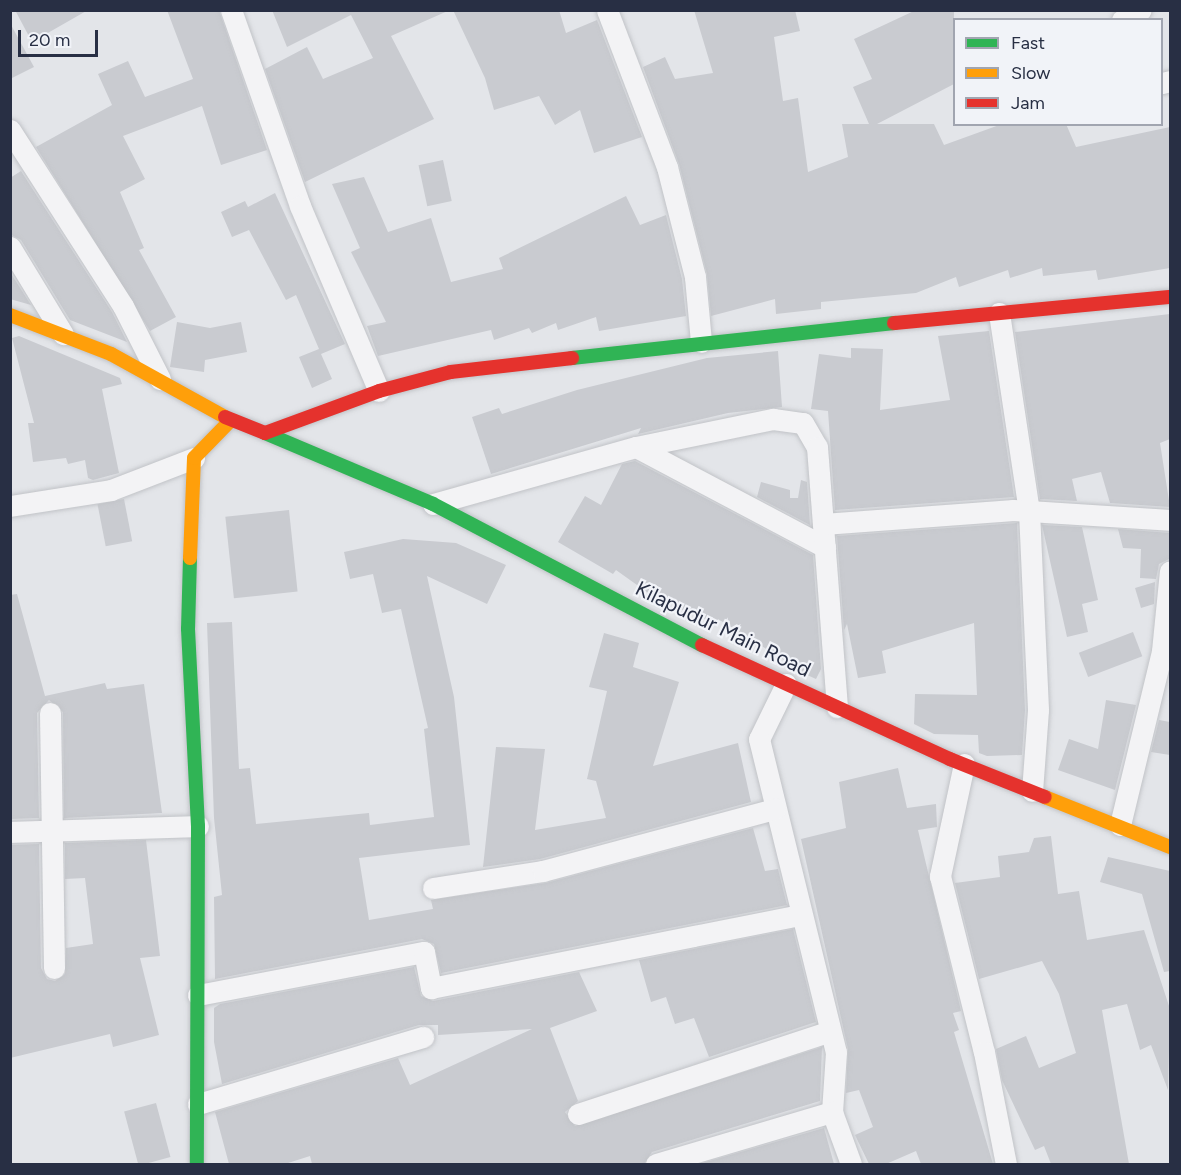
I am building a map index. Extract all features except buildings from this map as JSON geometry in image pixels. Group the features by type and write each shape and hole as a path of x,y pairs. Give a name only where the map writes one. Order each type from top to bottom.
{"street":[{"path":"231,10 300,206 379,391"},
{"path":"607,10 667,167 695,277 700,342"},
{"path":"1126,18 1141,10"},
{"path":"10,130 123,306 160,379"},
{"path":"10,247 63,334"},
{"path":"265,433 379,391 451,372 700,342 1170,297"},
{"path":"999,313 1029,511 1038,710 1032,791"},
{"name":"Kilapudur Main Road","path":"10,315 63,334 160,379 231,420 433,504 786,684 964,764 1170,847"},
{"path":"433,504 636,447 772,419 803,423 817,447 837,707"},
{"path":"10,506 111,490 194,458 231,420"},
{"path":"636,447 825,547"},
{"path":"194,458 188,629 198,826 197,1164"},
{"path":"823,524 1029,511 1170,520"},
{"path":"1119,825 1162,651 1170,571"},
{"path":"786,684 759,739 800,915 836,1052 832,1112 851,1164"},
{"path":"50,713 54,968"},
{"path":"964,764 940,876 1006,1164"},
{"path":"433,888 543,871 775,809"},
{"path":"10,832 198,826"},
{"path":"198,995 424,952 431,988 800,915"},
{"path":"578,1113 830,1031"},
{"path":"198,1104 423,1037"},
{"path":"656,1164 832,1112"}],"traffic: fast":[{"path":"572,358 894,323"},
{"path":"265,433 433,504 702,645"},
{"path":"190,558 188,629 198,826 197,1164"}],"traffic: slow":[{"path":"10,315 111,354 225,417"},
{"path":"190,558 194,458 231,420"},
{"path":"1045,797 1170,847"}],"traffic: jam":[{"path":"894,323 1170,297"},
{"path":"225,417 265,433 379,391 451,372 572,358"},
{"path":"702,645 950,759 1045,797"}]}
